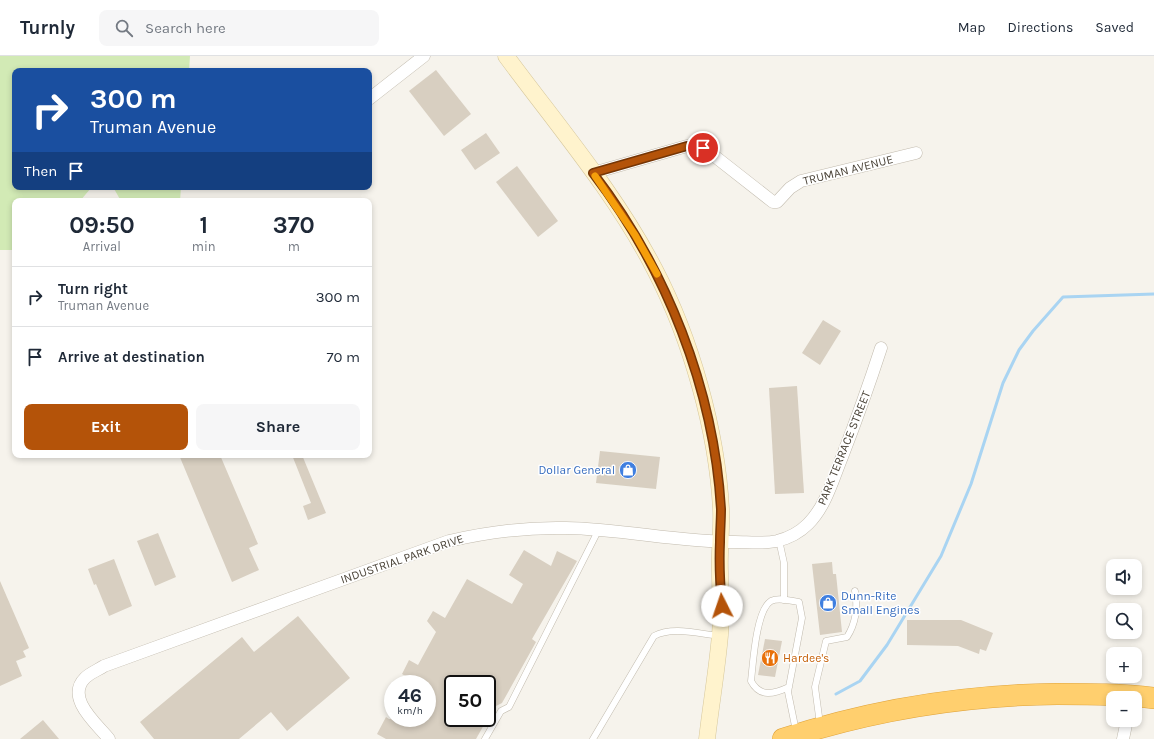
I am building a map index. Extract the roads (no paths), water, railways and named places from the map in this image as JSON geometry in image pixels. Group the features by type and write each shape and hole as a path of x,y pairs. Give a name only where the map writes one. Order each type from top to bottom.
{"highway":[{"path":"790,737 862,717 911,707 975,698 1038,694 1106,696"},
{"path":"1142,698 1154,698"}],"main road":[{"path":"506,56 593,173 635,235 655,270 673,309 689,351 707,414 721,510 720,542 722,606 720,636 707,739"}],"street":[{"path":"372,97 424,56"},
{"name":"TRUMAN AVENUE","path":"593,173 680,148 696,146 708,151 774,202 777,202 790,188 801,181 916,153"},
{"name":"PARK TERRACE STREET","path":"720,542 764,542 779,540 800,530 815,516 824,502 867,393 881,348"},
{"name":"INDUSTRIAL PARK DRIVE","path":"109,739 82,706 79,697 79,689 85,678 104,666 449,541 472,535 517,529 567,528 599,529 693,541 720,542"},
{"path":"1123,739 1126,727"}],"lane":[{"path":"485,739 501,711 509,707 599,529"},
{"path":"779,540 784,563 784,600"},
{"path":"820,728 815,687 826,641 847,637 853,628 857,603 855,591"},
{"path":"789,687 775,694 766,694 754,686 751,681 761,616 767,605 771,601 777,599 798,602 802,618 789,687 788,692 790,737"},
{"path":"593,739 654,636 663,632 672,631 720,636"}],"waterway":[{"path":"836,694 860,681 887,645 941,556 971,484 1003,383 1019,350 1033,331 1063,297 1154,294"}],"place":[{"name":"Dollar General","path":"628,470"},
{"name":"Dunn-Rite Small Engines","path":"828,603"},
{"name":"Hardee's","path":"770,658"}]}
